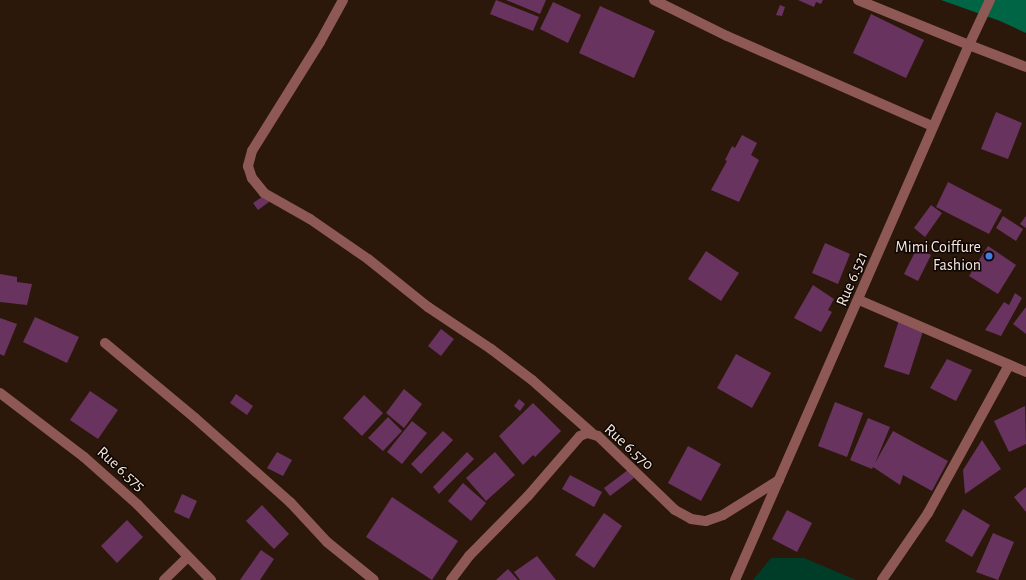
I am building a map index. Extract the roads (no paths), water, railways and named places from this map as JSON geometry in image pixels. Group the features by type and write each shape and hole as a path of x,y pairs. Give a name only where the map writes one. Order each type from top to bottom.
{"street":[{"path":"343,0 320,42 252,151 248,166 252,178 264,193 310,219 355,250 428,307 503,357 532,380 592,433"},
{"path":"654,0 727,36 932,126"},
{"path":"858,0 1026,67"},
{"name":"Rue 6.521","path":"735,580 859,300 932,126 990,0"},
{"path":"859,300 1026,372"},
{"path":"105,343 196,418 290,502 326,542 374,580"},
{"path":"882,580 928,514 1009,365"},
{"name":"Rue 6.575","path":"0,393 84,457 138,505 211,580"},
{"name":"Rue 6.570","path":"451,580 469,556 528,496 580,436 592,433 675,510 691,518 706,522 723,515 779,480"},
{"path":"164,580 188,558"}],"place":[{"name":"Mimi Coiffure Fashion","path":"989,256"}]}
